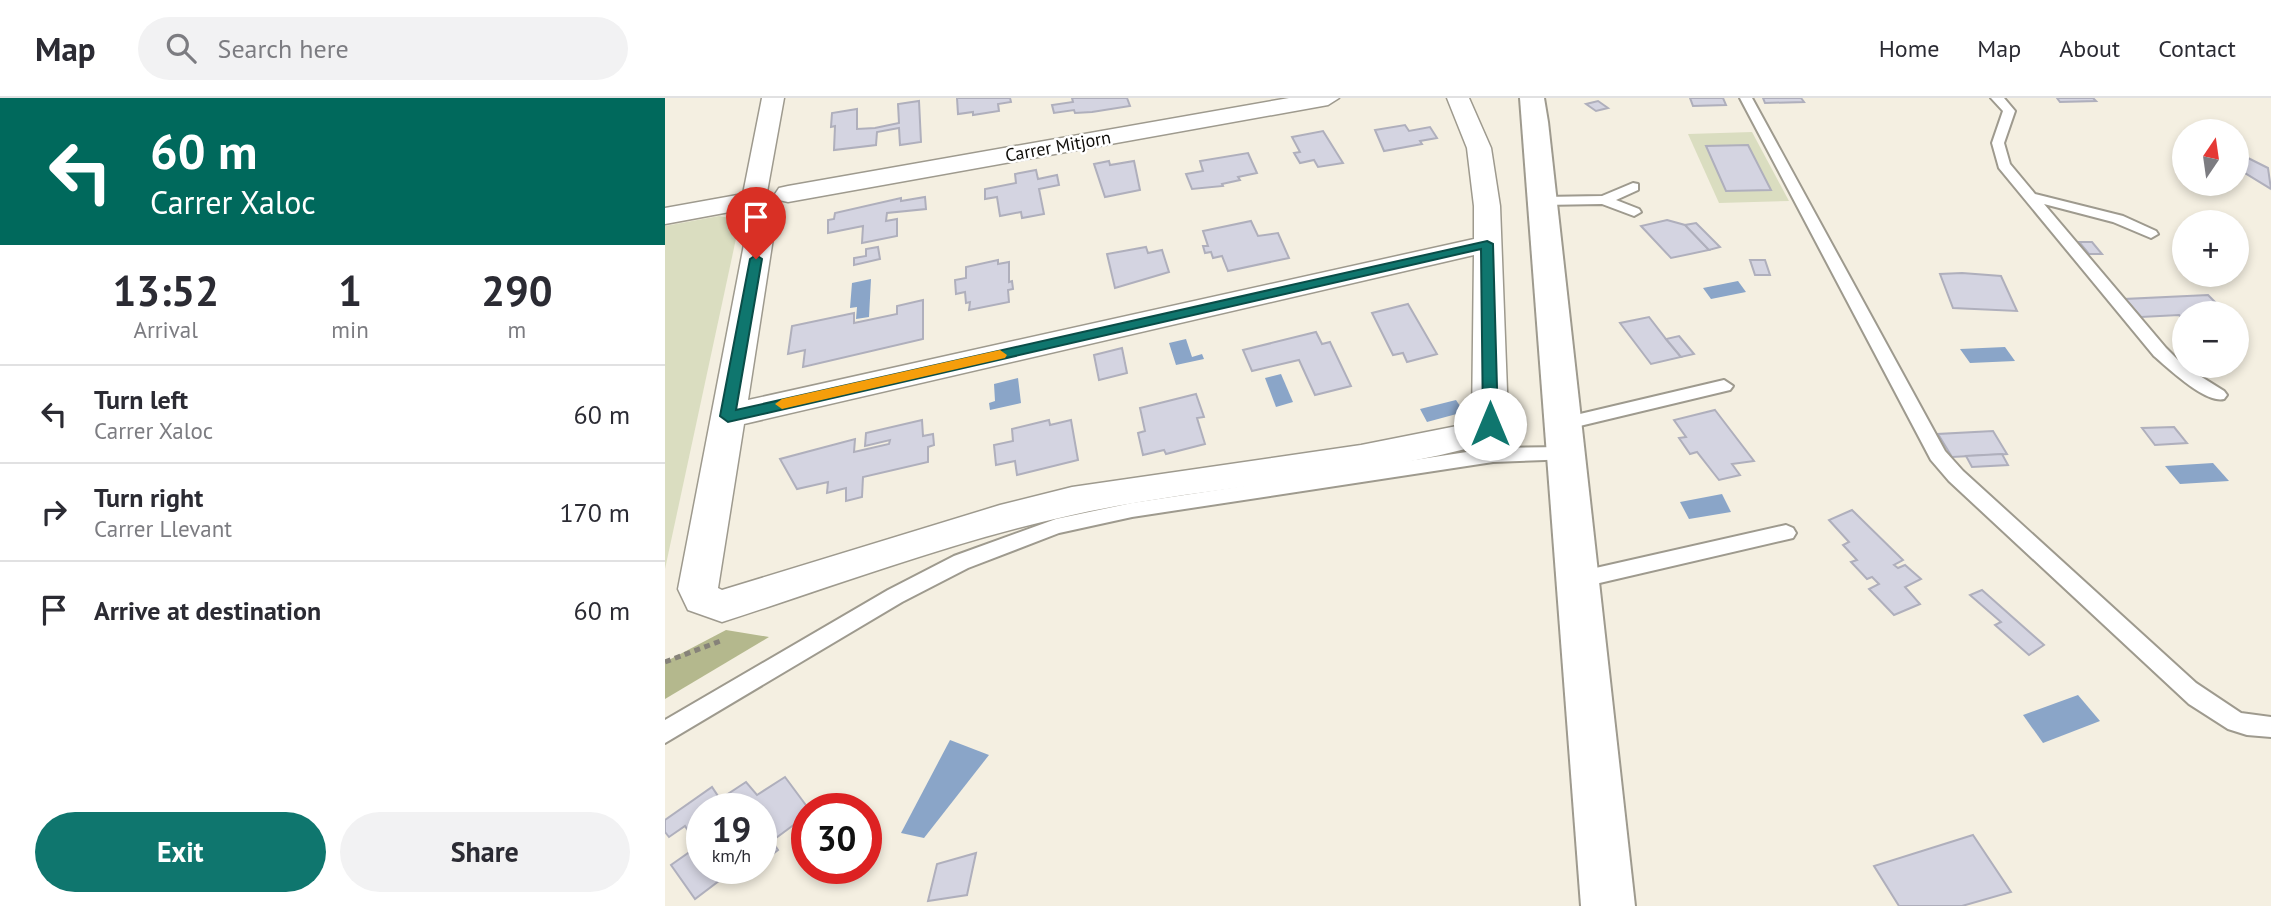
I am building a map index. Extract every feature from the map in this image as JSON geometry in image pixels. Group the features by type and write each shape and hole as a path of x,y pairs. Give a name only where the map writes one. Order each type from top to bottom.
{"street":[{"path":"773,98 766,196 698,589 702,599 722,606 1000,519 1072,501 1361,458 1483,433 1488,429 1491,417 1487,206 1479,148 1458,98"},
{"path":"766,196 795,98"},
{"name":"Carrer Mitjorn","path":"665,216 1328,98"},
{"path":"1532,98 1608,906"},
{"path":"728,416 1487,244"}],"lane":[{"path":"1746,98 1888,367 1945,464 2188,690 2221,716 2239,723 2271,727"},
{"path":"1997,98 2009,111 1997,150 2004,165 2160,352 2181,372 2218,395"},
{"path":"1604,200 1633,187"},
{"path":"2031,197 2118,219 2151,234"},
{"path":"1543,201 1604,200 1634,212"},
{"path":"665,732 928,579 961,562 1056,526 1132,510 1493,455 1565,439 1724,386"},
{"path":"1578,580 1786,533"}],"path":[{"path":"665,662 730,638"}],"green space":[{"path":"1752,132 1789,201 1719,203 1688,134"},
{"path":"719,216 740,220 665,569 665,226"},
{"path":"726,630 769,637 665,699 665,662"}],"water":[{"path":"871,279 869,317 856,319 857,307 850,308 852,283"},
{"path":"1738,281 1746,292 1711,299 1703,288"},
{"path":"1186,339 1192,357 1202,354 1204,359 1176,365 1169,343"},
{"path":"2005,347 2015,361 1970,363 1960,349"},
{"path":"1281,374 1293,402 1276,407 1265,378"},
{"path":"1018,378 1021,403 990,410 989,403 995,401 994,384"},
{"path":"1456,400 1464,412 1427,422 1420,409"},
{"path":"2213,463 2229,481 2180,484 2165,466"},
{"path":"1722,494 1731,512 1689,519 1680,502"},
{"path":"2078,695 2100,721 2043,743 2023,715"},
{"path":"950,740 989,755 924,838 901,833"}],"building":[{"path":"957,98 1010,98 1011,102 998,104 999,111 958,114"},
{"path":"1072,98 1127,98 1130,106 1092,112 1075,113 1074,110 1054,113 1052,105 1073,102"},
{"path":"1690,98 1723,98 1726,105 1693,106"},
{"path":"1763,98 1801,98 1804,102 1765,103"},
{"path":"2057,98 2093,98 2096,101 2060,102"},
{"path":"919,101 921,142 900,145 899,128 877,132 876,145 834,150 835,126 831,127 832,113 857,109 857,129 875,128 899,123 898,104"},
{"path":"1598,101 1608,108 1596,111 1586,104"},
{"path":"1405,125 1409,131 1430,127 1437,138 1420,141 1422,144 1384,151 1375,130"},
{"path":"1323,131 1343,163 1318,167 1314,160 1300,163 1294,153 1300,152 1292,137"},
{"path":"1748,145 1771,190 1726,191 1706,146"},
{"path":"1248,153 1257,173 1238,177 1240,180 1222,184 1223,186 1192,189 1186,174 1203,171 1200,161"},
{"path":"2249,158 2268,168 2271,189 2249,175"},
{"path":"1109,161 1110,165 1134,161 1140,190 1105,197 1094,164"},
{"path":"1036,170 1038,179 1057,175 1059,185 1039,189 1044,214 1022,218 1021,212 1000,216 997,197 985,199 985,189 1016,183 1015,174"},
{"path":"925,197 926,209 887,213 886,221 897,219 897,236 862,243 863,226 828,233 828,220 834,219 835,213 901,198 901,201"},
{"path":"1667,220 1685,225 1709,250 1671,258 1641,226"},
{"path":"1251,221 1258,236 1278,233 1289,258 1228,271 1222,256 1213,258 1211,252 1205,253 1203,246 1208,246 1203,231"},
{"path":"1696,223 1720,247 1709,250 1685,225"},
{"path":"2079,242 2092,242 2102,254 2089,254"},
{"path":"878,247 880,259 854,265 854,258 866,256 866,249"},
{"path":"1146,247 1148,253 1162,250 1169,272 1115,288 1107,254"},
{"path":"998,260 998,264 1009,262 1009,282 1012,281 1013,289 1008,290 1009,302 969,310 970,302 966,303 965,292 956,294 955,280 966,278 966,267"},
{"path":"1750,260 1765,260 1770,275 1755,275"},
{"path":"1940,274 2001,276 2017,311 1953,308"},
{"path":"2208,295 2214,301 2172,301 2172,315 2141,317 2125,299"},
{"path":"923,300 923,339 803,367 805,350 788,354 792,326 854,313 854,323 897,314 897,306"},
{"path":"1408,304 1437,354 1407,362 1403,353 1393,355 1372,313"},
{"path":"1649,317 1681,357 1651,364 1620,323"},
{"path":"1316,332 1322,344 1330,342 1351,386 1315,395 1299,360 1252,371 1243,350"},
{"path":"1679,336 1694,354 1681,357 1666,339"},
{"path":"1122,348 1127,373 1099,380 1094,355"},
{"path":"1196,394 1204,417 1197,418 1205,444 1166,454 1164,450 1143,455 1138,433 1145,431 1140,408"},
{"path":"1715,410 1754,461 1732,464 1740,475 1719,480 1697,452 1690,454 1679,438 1686,437 1674,420"},
{"path":"922,420 923,436 933,434 934,445 928,447 928,462 863,477 862,497 846,501 846,488 827,493 828,482 797,489 780,459 855,439 854,452 889,444 890,440 865,446 866,433"},
{"path":"1049,420 1050,425 1071,420 1078,460 1017,475 1015,461 996,465 994,445 1013,441 1012,429"},
{"path":"2174,427 2187,443 2155,445 2142,428"},
{"path":"1993,431 2007,454 1952,457 1938,434"},
{"path":"2002,454 2008,465 1972,467 1966,456"},
{"path":"1852,510 1903,560 1894,565 1898,568 1905,565 1921,579 1905,587 1920,604 1894,615 1869,589 1879,584 1872,577 1867,579 1851,562 1857,560 1843,545 1849,542 1829,520"},
{"path":"1982,590 2044,645 2029,655 1995,625 2001,622 1970,595"},
{"path":"785,777 797,793 791,793 791,827 777,837 777,793 760,793"},
{"path":"746,782 755,793 729,793"},
{"path":"712,787 716,793 703,793"},
{"path":"686,805 686,828 669,837 665,832 665,820"},
{"path":"1973,835 2011,892 1962,906 1899,906 1874,866"},
{"path":"976,853 967,895 928,901 937,864"},
{"path":"686,854 686,884 715,884 695,899 671,865"}],"slow traffic":[{"path":"782,404 1000,355"}],"route":[{"path":"756,259 728,416 1487,244 1490,424"}]}
